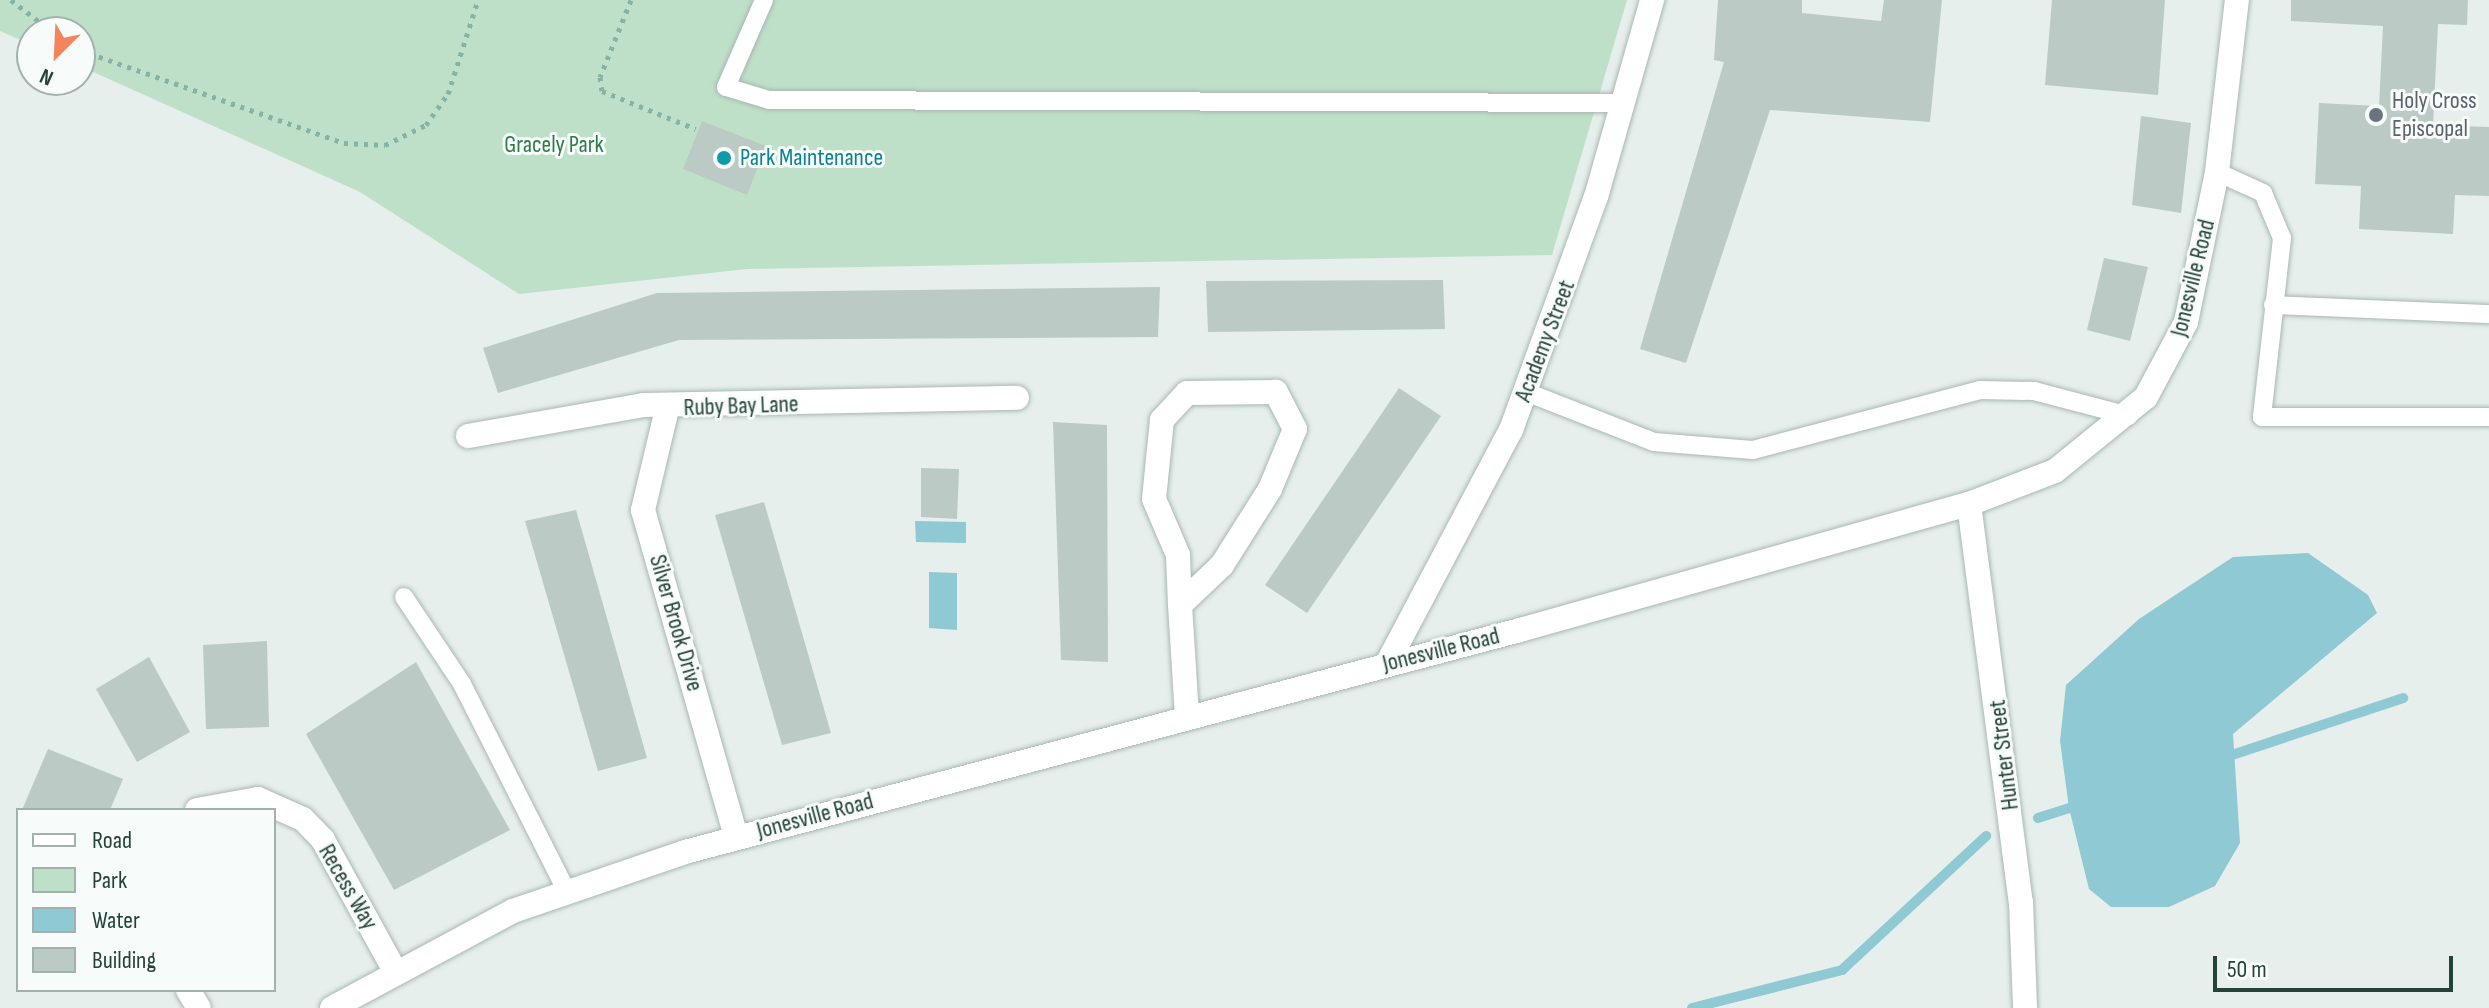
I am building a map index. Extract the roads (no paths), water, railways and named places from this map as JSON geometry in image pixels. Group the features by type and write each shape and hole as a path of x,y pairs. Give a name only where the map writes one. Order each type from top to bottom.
{"street":[{"name":"Academy Street","path":"1388,662 1476,507 1526,392 1623,103 1652,0"},
{"name":"Jonesville Road","path":"332,1008 513,911 736,837 1969,504 2055,471 2129,416 2168,367 2186,322 2217,172 2237,0"},
{"path":"1180,605 1222,565 1270,489 1295,429 1276,392 1187,393 1162,420 1154,499 1178,555 1180,605 1187,716"},
{"name":"Ruby Bay Lane","path":"468,436 643,405 667,409 1017,398"},
{"name":"Silver Brook Drive","path":"667,409 643,510 736,837"},
{"name":"Hunter Street","path":"1969,504 2021,902 2025,1008"},
{"name":"Recess Way","path":"208,808 258,799 303,819 323,840 396,973"}],"lane":[{"path":"764,0 726,87 769,100 1623,103"},
{"path":"2217,172 2263,193 2282,238 2262,417 2489,417"},
{"path":"2273,305 2489,314"},
{"path":"1526,392 1654,442 1753,450 1980,390 2034,391 2129,416"},
{"path":"404,597 462,684 567,892"}],"water":[{"path":"915,521 966,522 966,543 916,542"},
{"path":"2308,553 2368,595 2377,613 2233,734 2240,843 2215,886 2169,907 2111,907 2089,889 2069,808 2060,741 2066,685 2139,619 2233,557"},
{"path":"929,572 957,573 957,630 929,628"}],"waterway":[{"path":"2223,758 2403,698"},
{"path":"2038,818 2082,804"},
{"path":"1692,1008 1842,970 1986,836"}],"place":[{"name":"Holy Cross Episcopal","path":"2376,115"},
{"name":"Park Maintenance","path":"724,158"}],"park label":[{"name":"Gracely Park","path":"554,145"}]}
